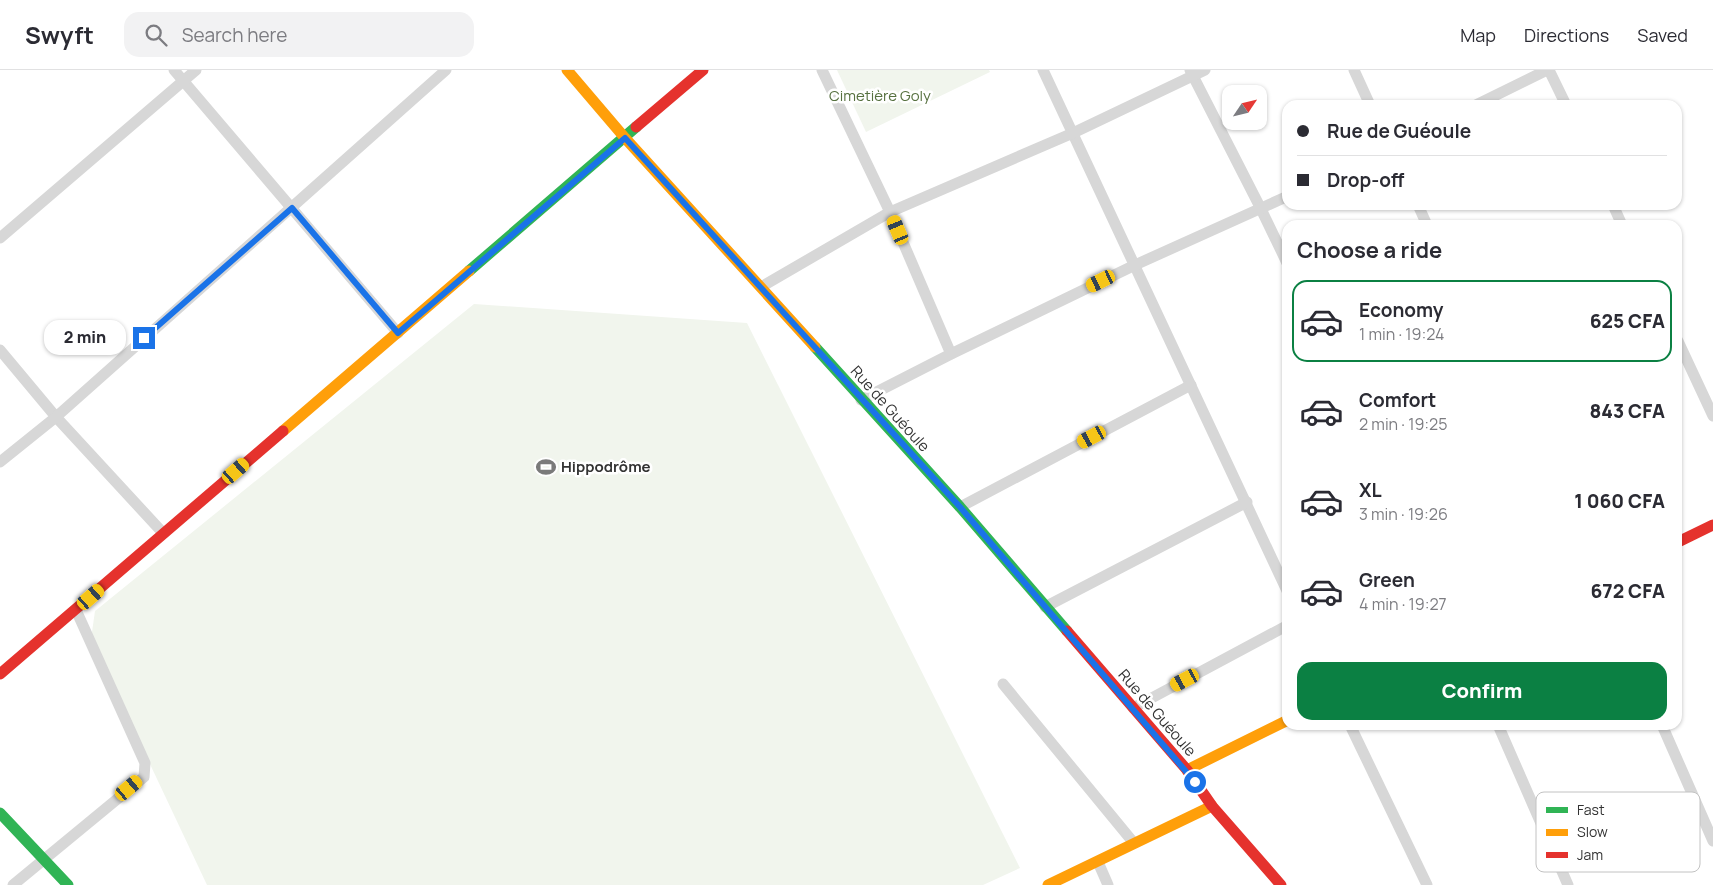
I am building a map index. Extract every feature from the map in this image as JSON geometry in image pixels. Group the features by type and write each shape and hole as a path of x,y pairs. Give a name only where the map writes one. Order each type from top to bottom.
{"main road":[{"name":"Rue de Guéoule","path":"567,70 625,138 960,507 1187,770 1212,806 1281,885"},
{"path":"0,674 703,70"},
{"path":"1682,540 1713,525"},
{"path":"1187,770 1282,723"},
{"path":"1048,885 1098,862 1133,842 1212,806"},
{"path":"0,813 68,885"}],"street":[{"path":"174,70 398,333"},
{"path":"0,238 196,70"},
{"path":"0,462 56,416 446,70"},
{"path":"822,70 890,212 951,354"},
{"path":"1042,70 1192,385 1282,580"},
{"path":"762,287 890,212 1073,133 1191,73 1205,70"},
{"path":"1354,70 1368,100"},
{"path":"1486,100 1548,70 1563,100"},
{"path":"1191,73 1282,253"},
{"path":"861,400 1135,265 1282,199"},
{"path":"0,350 56,416 163,533"},
{"path":"1682,350 1713,416"},
{"path":"960,507 1192,385"},
{"path":"1045,607 1247,502"},
{"path":"13,885 144,777 146,770 146,763 76,610"},
{"path":"1133,708 1282,628"},
{"path":"1003,684 1133,842"},
{"path":"1352,730 1427,885"},
{"path":"1500,730 1536,812"},
{"path":"1664,730 1691,792"},
{"path":"1700,811 1713,841"},
{"path":"1098,862 1108,885"},
{"path":"1562,872 1568,885"}],"green space":[{"name":"Cimetière Goly","path":"837,70 989,70 990,72 866,132"},
{"name":"Hippodrôme","path":"474,304 747,323 1020,868 983,885 207,885 91,639 95,611"}],"traffic: fast":[{"path":"469,271 636,127"},
{"path":"815,347 960,507 1067,631"},
{"path":"0,813 68,885"}],"traffic: slow":[{"path":"567,70 625,138 815,347"},
{"path":"283,431 469,271"},
{"path":"1187,770 1282,723"},
{"path":"1048,885 1212,806"}],"traffic: jam":[{"path":"636,127 703,70"},
{"path":"0,674 283,431"},
{"path":"1682,540 1713,525"},
{"path":"1067,631 1187,770 1212,806 1281,885"}],"place":[{"name":"Hippodrôme","path":"546,467"}],"route":[{"path":"144,338 292,208 398,333 625,138 960,507 1187,770 1195,782"}]}
